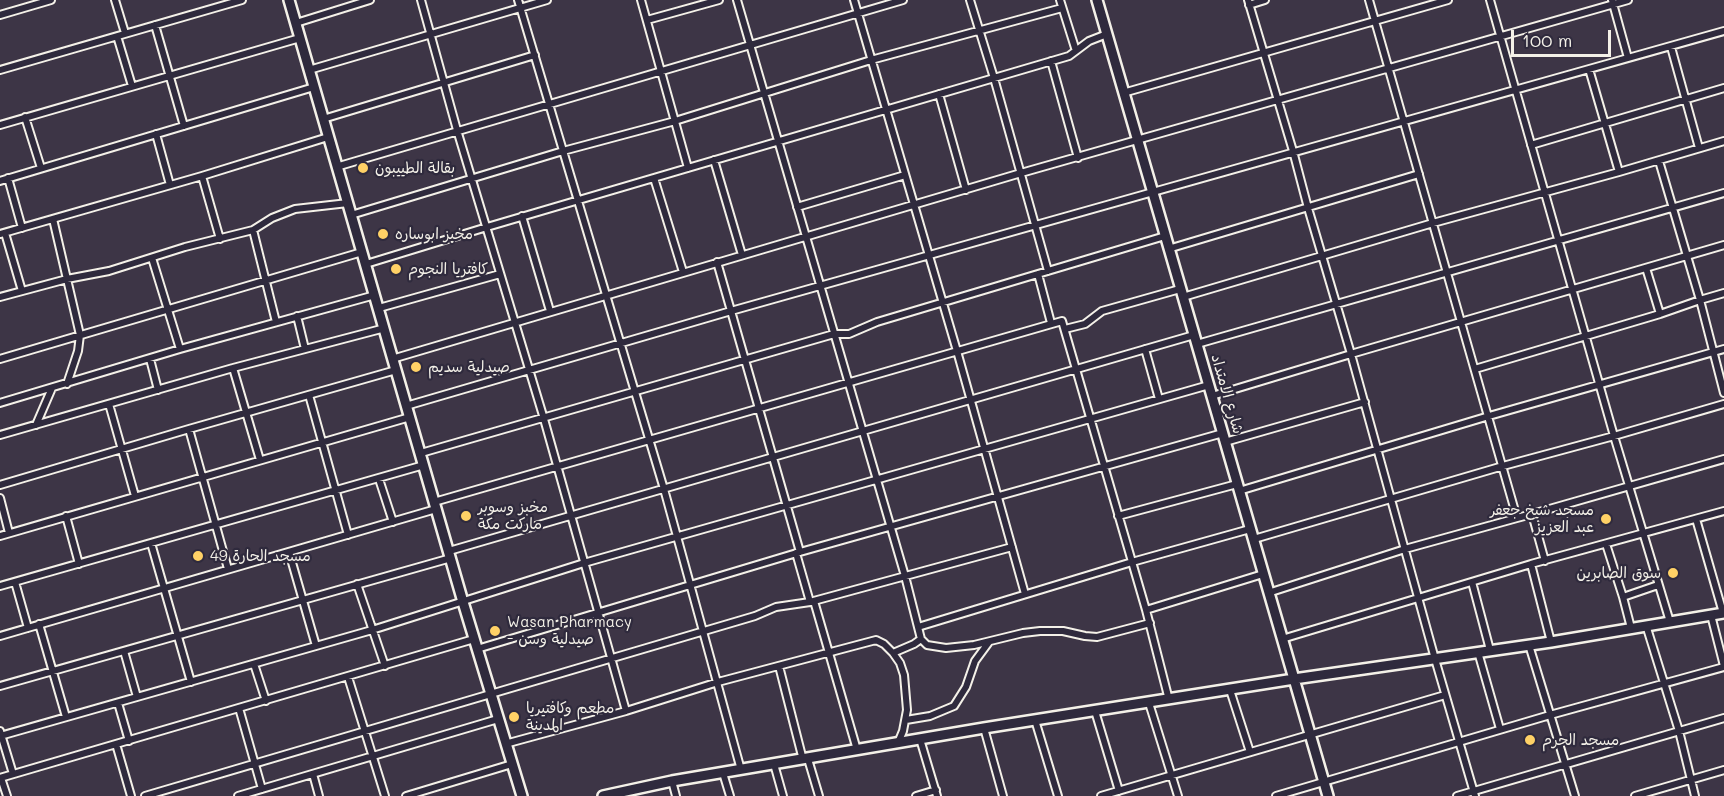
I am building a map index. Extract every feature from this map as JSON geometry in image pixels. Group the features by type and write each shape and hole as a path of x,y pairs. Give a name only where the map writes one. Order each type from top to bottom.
{"street":[{"path":"0,15 51,0"},
{"path":"115,0 125,33"},
{"path":"0,70 242,0"},
{"path":"289,0 463,602 522,796"},
{"path":"296,23 370,0"},
{"path":"421,0 530,370 626,711"},
{"path":"518,0 636,392 741,770"},
{"path":"309,70 547,0"},
{"path":"641,0 688,168"},
{"path":"647,20 719,0"},
{"path":"737,0 905,576 921,639 927,645 946,648 990,642 1040,631 1063,631 1097,637 1150,623"},
{"path":"854,0 943,302 1025,594"},
{"path":"336,167 903,0"},
{"path":"970,0 1048,271"},
{"path":"1060,0 1076,51"},
{"name":"شارع الامتداد","path":"1097,0 1328,796"},
{"path":"1264,0 1248,2 1365,402 1474,794"},
{"path":"1369,0 1517,518"},
{"path":"1123,93 1448,0"},
{"path":"1490,0 1642,534 1670,622"},
{"path":"392,359 1021,173 1500,37 1612,2 1628,0"},
{"path":"1612,2 1628,58"},
{"path":"351,215 563,151 675,121 872,60 1062,8"},
{"path":"155,25 184,126"},
{"path":"406,406 1293,151 1724,31"},
{"path":"366,264 522,216 1052,62 1069,56 1089,41 1107,34"},
{"path":"117,36 132,86"},
{"path":"0,125 300,38"},
{"path":"1671,47 1699,148"},
{"path":"323,119 535,55"},
{"path":"1052,62 1078,158"},
{"path":"1589,69 1619,172"},
{"path":"0,181 314,87"},
{"path":"1531,145 1724,88"},
{"path":"939,94 966,190"},
{"path":"25,117 41,168"},
{"path":"156,134 170,185"},
{"path":"22,291 3,233 202,176 328,136"},
{"path":"1065,329 1085,324 1102,311 1322,256 1724,141"},
{"path":"714,160 742,255"},
{"path":"1659,160 1688,256 1724,393"},
{"path":"1168,249 1419,174"},
{"path":"202,176 220,239"},
{"path":"797,207 905,176"},
{"path":"8,178 22,228"},
{"path":"654,178 683,272"},
{"path":"0,686 357,584 571,516 1075,369 1145,349 1195,340 1336,305 1724,193"},
{"path":"0,297 67,279 109,271 253,230 272,218 295,209 348,203"},
{"path":"522,216 550,311"},
{"path":"53,219 81,335 67,384"},
{"path":"253,230 276,322"},
{"path":"421,453 834,334 849,334 877,322 1165,236"},
{"path":"1212,396 1724,245"},
{"path":"0,359 362,252"},
{"path":"152,258 180,349"},
{"path":"717,262 760,408 812,602 829,651 857,750"},
{"path":"1646,268 1660,314"},
{"path":"379,308 500,274"},
{"path":"1038,274 1051,323"},
{"path":"1475,369 1724,293"},
{"path":"0,403 375,294"},
{"path":"297,316 305,349"},
{"path":"0,636 393,522 435,505 648,440 1062,321 1150,623 1169,700"},
{"path":"0,435 233,368 385,328"},
{"path":"1145,349 1159,399"},
{"path":"1118,516 1238,488 1378,450 1724,349"},
{"path":"150,359 158,390"},
{"path":"233,368 260,460"},
{"path":"0,485 396,370"},
{"path":"13,774 0,734 372,630 584,563 1209,385"},
{"path":"36,425 52,388"},
{"path":"309,395 348,535"},
{"path":"7,796 1,778 239,708 385,666 597,613 890,526 1105,466 1365,402"},
{"path":"109,404 135,496"},
{"path":"1254,539 1724,404"},
{"path":"0,536 410,417"},
{"path":"189,429 228,569"},
{"path":"1268,593 1405,549 1724,459"},
{"path":"0,586 424,465"},
{"path":"378,479 393,522"},
{"path":"0,498 9,533"},
{"path":"1282,639 1532,564 1724,511"},
{"path":"1532,514 1545,561"},
{"path":"66,516 79,564"},
{"path":"603,796 672,781 984,728 1149,704 1294,679 1551,642 1723,613 1696,519"},
{"path":"918,627 1250,529"},
{"path":"151,543 191,682"},
{"path":"1606,544 1631,628"},
{"path":"145,796 704,632 756,616 776,607 812,602 1012,547"},
{"path":"289,552 316,646"},
{"path":"1532,564 1551,642"},
{"path":"1146,610 1263,574"},
{"path":"15,582 28,627"},
{"path":"1472,582 1490,650"},
{"path":"357,584 385,666"},
{"path":"1623,597 1658,585"},
{"path":"1276,796 1500,729 1724,666 1711,615"},
{"path":"39,624 66,717"},
{"path":"1646,625 1679,731 1695,796"},
{"path":"893,654 921,639"},
{"path":"505,744 626,711 718,682 876,640 884,644 893,654 900,663 904,675 907,696 906,720 898,743"},
{"path":"906,720 930,716 954,706 966,687 975,661 990,642"},
{"path":"1529,645 1575,796"},
{"path":"124,651 137,697"},
{"path":"1478,652 1500,729"},
{"path":"254,664 266,701"},
{"path":"779,666 819,796"},
{"path":"348,677 385,796"},
{"path":"1230,690 1250,752"},
{"path":"1101,796 1445,695"},
{"path":"117,703 129,741"},
{"path":"1149,704 1179,796"},
{"path":"239,708 262,789"},
{"path":"1095,711 1119,791"},
{"path":"1457,796 1474,794 1566,764 1724,718"},
{"path":"238,796 498,719"},
{"path":"1035,720 1058,796"},
{"path":"984,728 1003,796"},
{"path":"916,796 936,793 920,739"},
{"path":"116,744 131,796"},
{"path":"406,796 425,793 512,764"},
{"path":"774,764 783,796"},
{"path":"1635,796 1724,770"},
{"path":"723,773 730,796"},
{"path":"313,774 319,796"},
{"path":"672,781 676,796"}],"place":[{"name":"بقالة الطييبون","path":"363,168"},
{"name":"مخبز ابوساره","path":"383,234"},
{"name":"كافتريا النجوم","path":"396,269"},
{"name":"صيدلية سديم","path":"416,367"},
{"name":"مخبز وسوبر ماركت مكة","path":"466,516"},
{"name":"مسجد شيخ جعفر عبد العزيز","path":"1606,519"},
{"name":"مسجد الحارة 49","path":"198,556"},
{"name":"سوق الصابرين","path":"1673,573"},
{"name":"Wasan Pharmacy - صيدلية وسن","path":"495,631"},
{"name":"مطعم وكافتيريا المدينة","path":"514,717"},
{"name":"مسجد الحرم","path":"1530,740"}]}
